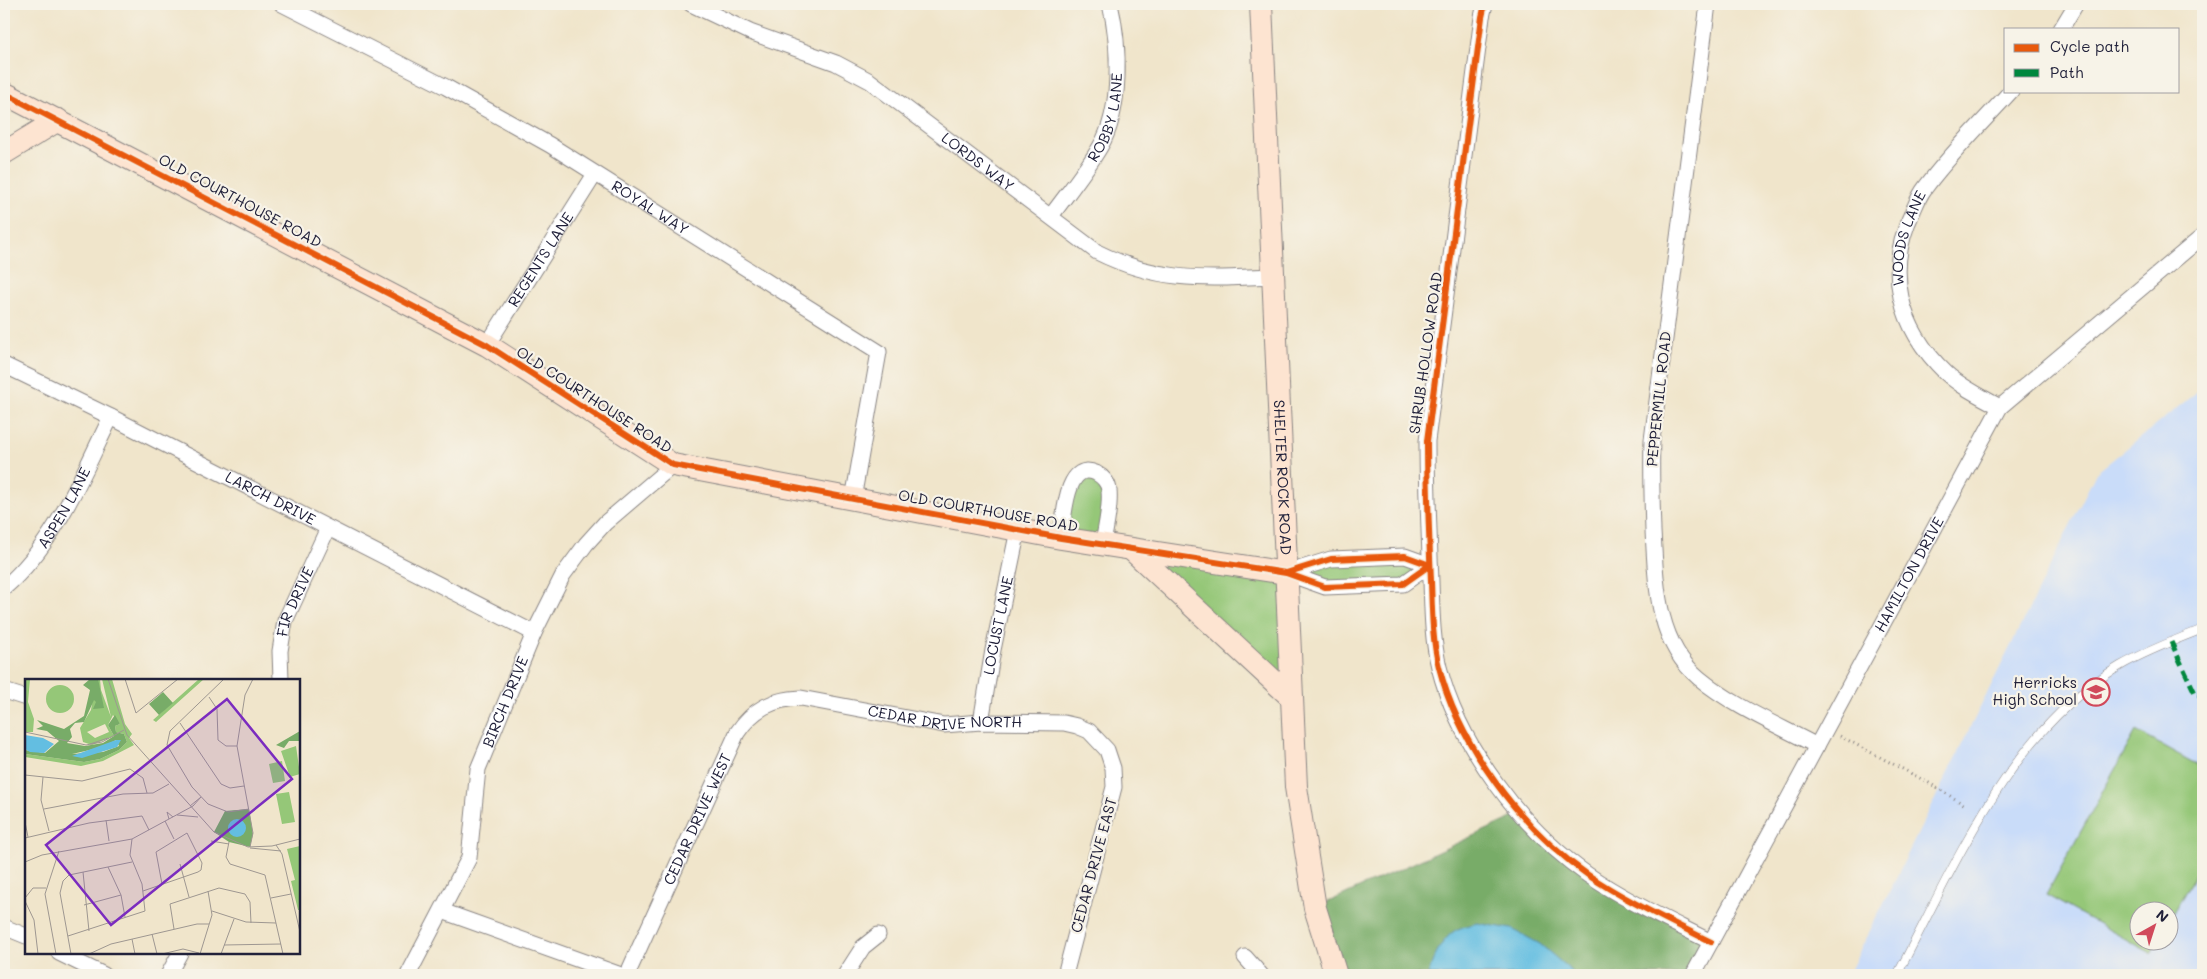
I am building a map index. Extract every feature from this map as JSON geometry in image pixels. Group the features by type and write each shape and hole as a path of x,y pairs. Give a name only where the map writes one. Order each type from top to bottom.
{"street":[{"name":"ROYAL WAY","path":"282,4 446,87 550,145 879,352 853,500"},
{"name":"LORDS WAY","path":"691,4 750,32 836,63 870,81 1097,252 1120,264 1149,273 1195,279 1273,276"},
{"name":"ROBBY LANE","path":"1051,216 1101,146 1114,111 1117,82 1114,20 1110,4"},
{"name":"SHELTER ROCK ROAD","path":"1261,4 1296,787 1303,844 1315,908 1336,975"},
{"name":"SHRUB HOLLOW ROAD","path":"1485,4 1427,441 1433,631 1438,665 1445,689 1462,729 1508,799 1544,838 1588,875 1711,942"},
{"name":"PEPPERMILL ROAD","path":"1708,4 1652,440 1651,474 1656,591 1667,633 1678,653 1698,677 1726,698 1817,746"},
{"path":"2063,28 2076,4"},
{"name":"WOODS LANE","path":"2000,407 1954,379 1926,351 1910,326 1899,292 1897,268 1904,230 1924,188 2009,92"},
{"name":"OLD COURTHOUSE ROAD","path":"4,93 487,345 673,466 1061,538 1286,573"},
{"path":"4,153 58,120"},
{"name":"REGENTS LANE","path":"487,345 595,174"},
{"name":"HAMILTON DRIVE","path":"1693,975 2000,407 2203,236"},
{"name":"LARCH DRIVE","path":"4,365 111,417 534,633"},
{"name":"ASPEN LANE","path":"4,588 41,549 53,531 111,417"},
{"name":"BIRCH DRIVE","path":"408,975 469,858 478,768 534,633 564,575 586,544 605,523 673,466"},
{"path":"1061,538 1071,482 1079,474 1090,471 1102,477 1110,491 1103,545"},
{"name":"FIR DRIVE","path":"281,679 280,651 285,622 328,528"},
{"name":"LOCUST LANE","path":"981,722 993,650 1018,530"},
{"path":"1131,549 1292,698"},
{"path":"1286,573 1331,559 1405,556 1430,565"},
{"path":"1286,573 1325,587 1404,584 1430,565"},
{"path":"4,691 25,698"},
{"name":"CEDAR DRIVE WEST","path":"627,975 737,733 754,712 772,702 783,698 801,698"},
{"name":"CEDAR DRIVE NORTH","path":"801,698 944,725 981,722 1064,723 1089,732"},
{"name":"CEDAR DRIVE EAST","path":"1065,975 1114,787 1114,768 1107,750 1089,732"},
{"path":"442,911 621,975"},
{"path":"4,927 25,936"},
{"path":"845,975 863,946 878,935"},
{"path":"61,954 104,975"},
{"path":"168,975 179,954"},
{"path":"1245,957 1261,975"}],"lane":[{"path":"1897,975 1980,820 2018,760 2040,732 2073,702 2120,666 2147,652 2203,629"}],"path":[{"path":"1826,729 1929,783 1965,805"}],"shaded area":[{"name":"Herricks High School","path":"2203,387 2203,975 1848,975 2096,473"}],"green space":[{"path":"1102,477 1103,545 1061,538 1073,478"},
{"path":"1131,549 1286,573 1331,559 1430,565 1403,584 1325,587 1287,574 1292,698"},
{"path":"2136,731 2203,768 2203,859 2180,902 2130,902 2130,941 2046,895"},
{"path":"1521,814 1588,875 1711,942 1693,975 1336,975 1315,908"}],"water":[{"path":"1477,923 1512,929 1540,944 1576,975 1429,975 1435,956 1443,942 1458,929"}],"marked path":[{"path":"2171,642 2196,695 2203,696"}],"cycle path":[{"path":"1485,4 1427,441 1432,613 1439,667 1448,697 1477,755 1496,783 1539,834 1588,875 1648,910 1711,942"},
{"path":"4,93 487,345 673,465 1061,538 1286,573 1325,587 1403,584 1430,565 1405,556 1331,559 1286,573"}],"place":[{"name":"Herricks High School","path":"2096,692"}]}
